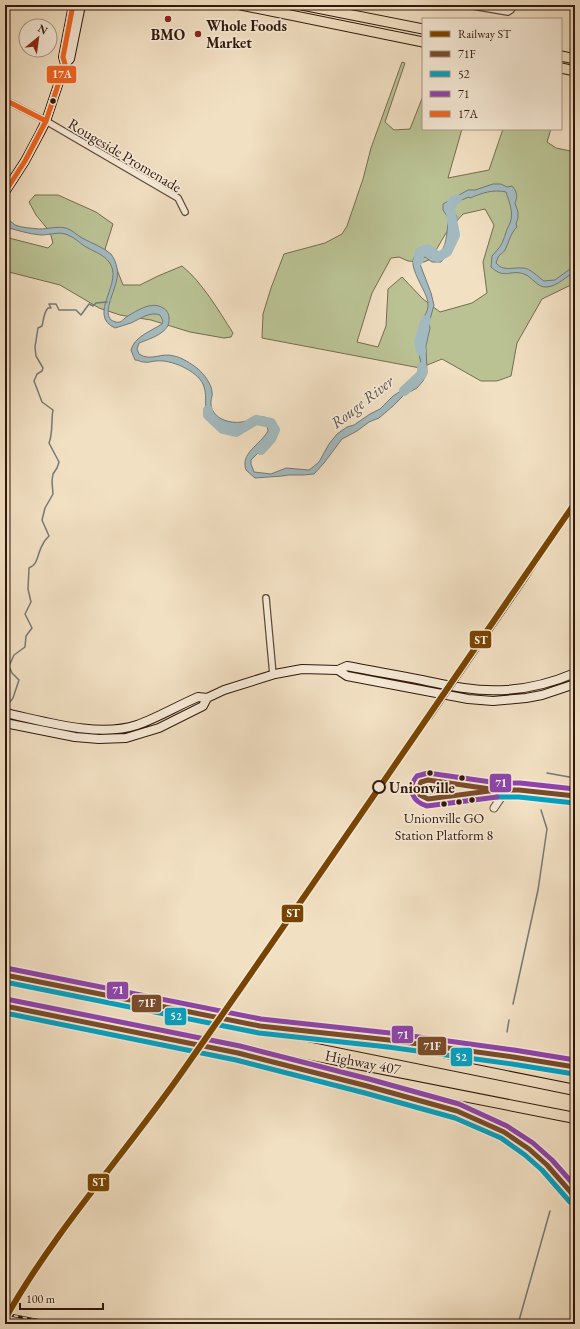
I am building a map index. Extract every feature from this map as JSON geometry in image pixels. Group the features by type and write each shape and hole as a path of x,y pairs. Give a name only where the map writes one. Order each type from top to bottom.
{"highway":[{"name":"Highway 407","path":"5,975 575,1090"},
{"name":"Highway 407","path":"5,1006 575,1118"},
{"path":"260,1026 404,1042 575,1067"},
{"path":"238,1053 457,1111 481,1121 504,1132 529,1150 547,1165 575,1197"}],"main road":[{"path":"65,64 63,57 73,5"},
{"path":"5,192 33,148 46,121 65,64 70,59 81,5"},
{"path":"241,5 422,42"},
{"path":"302,5 422,29"},
{"path":"562,56 575,59"},
{"path":"562,68 575,71"},
{"path":"5,713 83,729 117,729 137,725 198,696 207,698 224,690 302,668 338,670 347,666 464,688 490,690 530,687 560,679 575,673"},
{"path":"338,670 347,676 474,700 494,701 526,698 556,691 575,684"},
{"path":"5,723 75,737 99,739 126,738 159,728 203,706 207,698"},
{"path":"506,790 575,796"}],"street":[{"path":"467,5 508,12 511,10 513,5"},
{"name":"Rougeside Promenade","path":"5,100 46,121 178,198 185,212"},
{"path":"266,598 273,675"},
{"path":"494,808 506,790"}],"green space":[{"path":"402,62 405,63 385,122 394,130 410,129 422,99 422,130 462,130 448,178 489,170 503,130 551,130 547,142 556,148 575,152 575,283 542,299 517,343 511,376 497,381 481,381 442,359 420,368 262,338 263,314 284,254 325,243 342,234 347,226 363,179 371,148","holes":["485,209 494,225 483,262 487,293 472,303 440,312 423,299 402,277 388,289 386,326 378,347 357,342 372,293 391,258 399,257 408,261 424,262 431,259 446,233 463,214"]},
{"path":"35,195 58,195 96,212 113,224 105,249 116,267 123,285 140,285 182,266 210,297 233,333 231,337 224,338 190,332 151,320 120,315 99,308 60,285 5,271 5,237 48,248 53,243 50,232 36,215 29,202"}],"water":[{"path":"493,184 501,184 507,187 512,186 516,194 515,203 518,212 517,227 511,235 504,252 499,256 496,263 505,268 526,268 544,281 555,280 570,269 575,263 575,272 555,285 544,287 540,286 524,274 504,274 496,271 491,267 492,256 502,243 511,219 511,207 506,192 488,192 454,203 448,210 457,217 456,228 451,243 453,249 441,262 432,262 425,257 420,260 434,305 429,323 430,328 426,346 427,373 423,381 417,388 404,395 379,418 369,422 357,431 342,439 314,474 303,475 255,478 246,470 246,459 252,449 265,436 268,431 267,426 258,423 236,428 229,428 219,425 209,416 207,411 206,395 203,384 200,379 189,370 169,362 146,362 135,360 131,350 133,345 139,338 162,324 163,321 160,315 153,314 115,328 107,322 104,315 113,279 113,270 105,257 85,247 71,236 65,234 58,233 41,235 5,227 5,219 15,225 24,227 39,229 59,227 66,228 111,254 116,264 117,274 108,309 111,320 120,322 143,308 154,305 166,310 169,318 167,328 158,335 139,343 137,349 139,354 148,357 169,355 186,361 196,367 203,374 212,389 211,407 214,413 221,419 230,422 240,422 263,417 270,420 274,425 273,434 269,442 251,460 251,464 254,472 271,474 286,468 309,470 319,462 329,444 337,434 380,409 393,396 417,379 422,368 417,344 422,334 420,332 420,323 427,310 428,303 415,272 413,264 414,258 418,253 428,250 436,257 443,249 449,219 443,210 443,204 468,190 475,190"}],"waterway":[{"name":"Rouge River","path":"418,261 420,252 428,249 438,257 447,252 455,235 450,208 453,201 457,199"},
{"path":"10,702 13,698 19,680 12,673 9,666 14,655 25,647 26,636 32,628 25,614 31,602 28,589 29,568 35,564 41,547 49,536 42,520 45,508 53,494 53,474 59,462 49,443 53,410 42,402 34,381 37,374 42,371 43,368 36,356 35,347 38,328 42,326 46,310 51,308 49,304 56,304 59,310 76,310 81,315 89,304 93,306 96,303 107,302"},
{"name":"Rouge River","path":"421,351 419,342 426,320"},
{"name":"Rouge River","path":"404,391 422,374 422,367"},
{"name":"Rouge River","path":"208,410 208,415 223,429 236,432 256,420 271,423 275,430 271,439 261,450"},
{"path":"547,773 575,778"},
{"path":"513,1004 538,890 547,829 541,810"},
{"path":"507,1032 509,1020"},
{"path":"518,1324 550,1211"}],"railway":[{"path":"431,718 528,577 573,506"},
{"path":"5,1314 56,1324"}],"rail line":[{"name":"ST","path":"5,1319 24,1287 67,1225 158,1105 230,1004 575,503"}],"transit line":[{"name":"17A","path":"5,192 25,161 46,121 65,64 63,57 73,5"},
{"name":"17A","path":"5,100 46,121"},
{"name":"71","path":"497,797 427,806 415,798 412,786 417,776 428,773 498,783 520,783 575,789"},
{"name":"71F","path":"428,780 497,790 428,799 420,795 418,790 421,782 428,780"},
{"name":"52","path":"428,787 446,790 429,792 425,790 428,787"},
{"name":"71F","path":"497,790 519,790 575,796"},
{"name":"52","path":"497,797 519,797 574,803"},
{"name":"71","path":"6,968 261,1019 390,1033 575,1060"},
{"name":"71F","path":"5,975 260,1026 389,1040 575,1067"},
{"name":"52","path":"5,982 259,1033 388,1047 574,1074"},
{"name":"71","path":"6,999 240,1046 459,1104 507,1126 533,1143 552,1160 575,1186"},
{"name":"71F","path":"5,1006 238,1053 457,1111 504,1132 529,1149 547,1165 575,1197"},
{"name":"52","path":"5,1013 236,1060 455,1118 501,1138 525,1155 542,1170 570,1202"}],"place":[{"name":"BMO","path":"168,19"},
{"name":"Whole Foods Market","path":"198,34"},
{"name":"Unionville","path":"379,787"},
{"name":"Unionville GO Station Platform 8","path":"444,804"}]}
